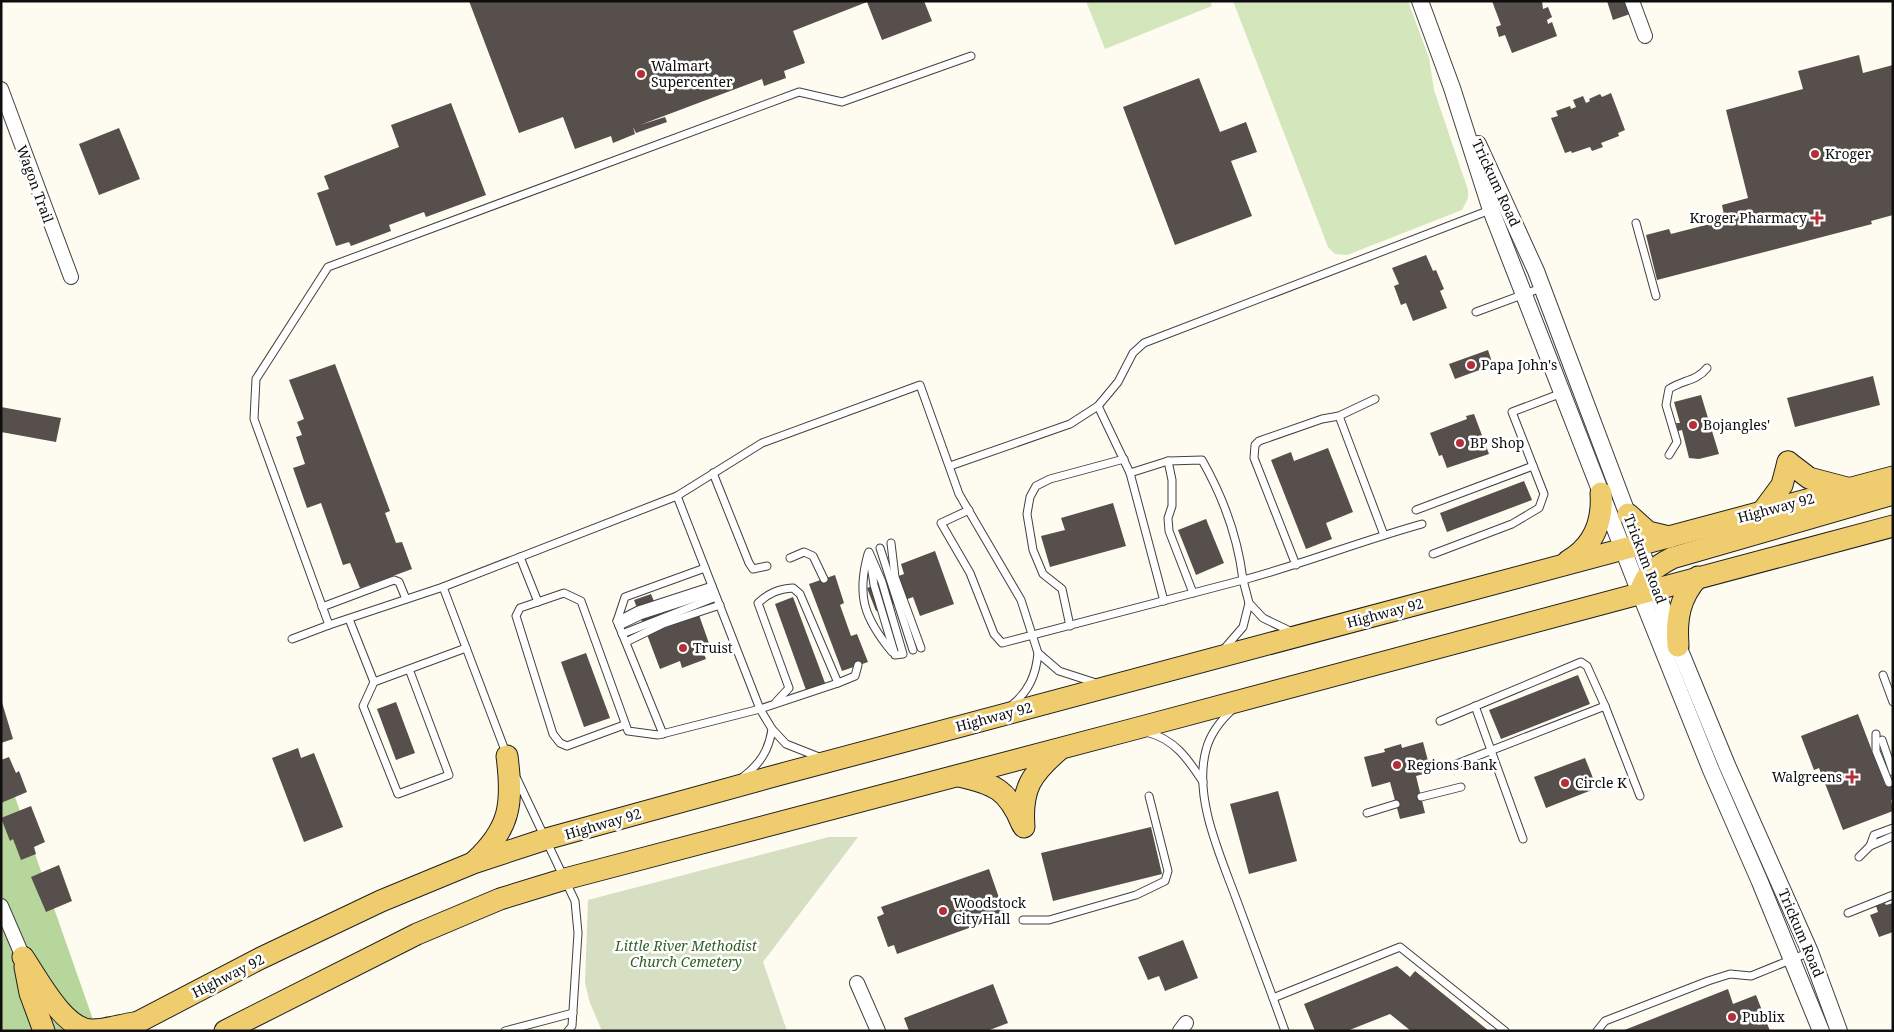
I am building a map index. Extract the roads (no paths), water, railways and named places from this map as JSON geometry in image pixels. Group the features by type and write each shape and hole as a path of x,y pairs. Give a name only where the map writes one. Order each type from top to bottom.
{"main road":[{"path":"1762,512 1782,485 1788,462 1809,478 1849,489"},
{"name":"Highway 92","path":"23,957 72,1024 91,1030 129,1027 262,958 372,905 473,863 546,839 1001,715 1893,477"},
{"path":"1560,566 1582,550 1596,531 1601,520 1601,493"},
{"path":"1648,584 1672,558 1688,551 1866,504 1893,494"},
{"path":"1628,514 1648,532 1670,537"},
{"path":"225,1031 417,934 500,900 565,879 1242,700 1648,584 1698,577 1893,526"},
{"path":"1678,646 1679,608 1684,595 1698,577"},
{"path":"957,776 978,780 1000,789 1012,802 1024,827 1024,799 1031,778 1040,766 1061,748"},
{"path":"473,863 485,852 504,825 511,791 507,756"},
{"path":"23,957 30,993 44,1031"}],"street":[{"name":"Trickum Road","path":"1420,1 1452,88 1491,210 1601,493 1631,547 1678,646 1727,765 1810,952 1839,1031"},
{"path":"1632,1 1645,36"},
{"name":"Trickum Road","path":"1452,88 1506,203 1542,288 1628,514 1631,547 1648,584 1710,770 1821,1031"},
{"name":"Wagon Trail","path":"1,89 71,277"},
{"path":"1,906 23,957"},
{"path":"857,982 878,1031"}],"lane":[{"path":"329,625 254,420 256,379 328,267 799,92 842,102 971,56"},
{"path":"950,466 1070,424 1098,406 1118,382 1133,353 1144,343 1491,210"},
{"path":"1636,223 1656,296"},
{"path":"1476,312 1542,288"},
{"path":"1669,456 1677,442 1666,405 1669,389 1678,383 1700,377 1707,368"},
{"path":"292,639 443,586 677,496 762,443 920,384 960,494 1021,600 1038,653 1035,673 1026,690 1001,715"},
{"path":"1433,554 1512,524 1539,508 1544,494 1512,412 1562,393"},
{"path":"1296,565 1254,458 1254,446 1259,441 1322,419 1339,416 1375,399"},
{"path":"1098,406 1130,473 1164,601"},
{"path":"1339,416 1384,535"},
{"path":"1070,626 1062,589 1044,574 1038,566 1033,550 1027,514 1030,497 1036,486 1050,479 1124,459"},
{"path":"1130,473 1168,461 1202,460 1218,488 1234,534 1240,553 1243,580 1249,603 1255,612 1270,623 1302,635"},
{"path":"1168,461 1172,480 1172,506 1168,518 1169,531 1193,593"},
{"path":"1416,510 1533,466"},
{"path":"713,473 748,563 753,570 767,566"},
{"path":"677,496 760,709 778,737 795,749 834,760"},
{"path":"969,510 940,523 970,573 994,634 1002,643 1296,565 1422,524"},
{"path":"891,543 895,577 921,648"},
{"path":"880,548 913,650"},
{"path":"790,558 804,552 813,556 824,579"},
{"path":"869,552 882,582 899,655 873,629 862,594 862,574 869,552"},
{"path":"520,557 538,602"},
{"path":"663,734 618,624 625,597 705,568"},
{"path":"322,607 394,580 399,582 406,599"},
{"path":"443,586 507,756 575,901 577,914 571,1029"},
{"path":"775,703 789,688 758,603 768,594 782,589 793,588 800,594 838,683"},
{"path":"618,624 638,610 714,592"},
{"path":"622,634 714,592"},
{"path":"624,726 566,746 560,743 553,734 516,616 520,608 564,593 581,601 624,726 628,731 663,734 760,709 855,676 858,666"},
{"path":"1213,659 1243,627 1249,603"},
{"path":"626,642 663,624 720,605"},
{"path":"349,619 374,682"},
{"path":"409,669 449,775 398,794 362,706 374,682 409,669 466,648"},
{"path":"1038,653 1059,671 1082,680 1111,686"},
{"path":"1440,721 1581,662 1588,666 1640,796"},
{"path":"1883,675 1893,702"},
{"path":"1242,700 1219,724 1209,742 1204,761 1203,782 1211,830 1285,1031"},
{"path":"1475,706 1522,839"},
{"path":"1454,765 1605,706"},
{"path":"727,789 756,766 768,749 772,729"},
{"path":"1134,729 1164,738 1176,746 1191,763 1203,782"},
{"path":"1876,734 1876,751 1889,783"},
{"path":"1882,740 1893,772"},
{"path":"1421,798 1461,787"},
{"path":"1023,920 1049,920 1136,895 1165,881 1168,871 1149,796"},
{"path":"1367,813 1396,804"},
{"path":"1870,846 1874,835 1893,828"},
{"path":"1859,857 1870,846 1893,836"},
{"path":"1848,913 1893,895"},
{"path":"1273,998 1400,946 1505,1031"},
{"path":"1597,1031 1605,1021 1708,981 1730,974 1752,976 1810,952"},
{"path":"505,1031 572,1014"}],"place":[{"name":"Walmart Supercenter","path":"641,74"},
{"name":"Kroger","path":"1815,154"},
{"name":"Kroger Pharmacy","path":"1817,218"},
{"name":"Papa John's","path":"1471,365"},
{"name":"Bojangles'","path":"1693,425"},
{"name":"BP Shop","path":"1460,443"},
{"name":"Truist","path":"683,648"},
{"name":"Regions Bank","path":"1397,765"},
{"name":"Walgreens","path":"1852,777"},
{"name":"Circle K","path":"1565,783"},
{"name":"Woodstock City Hall","path":"943,911"},
{"name":"Publix","path":"1732,1017"}],"park label":[{"name":"Little River Methodist Church Cemetery","path":"686,954"}]}
